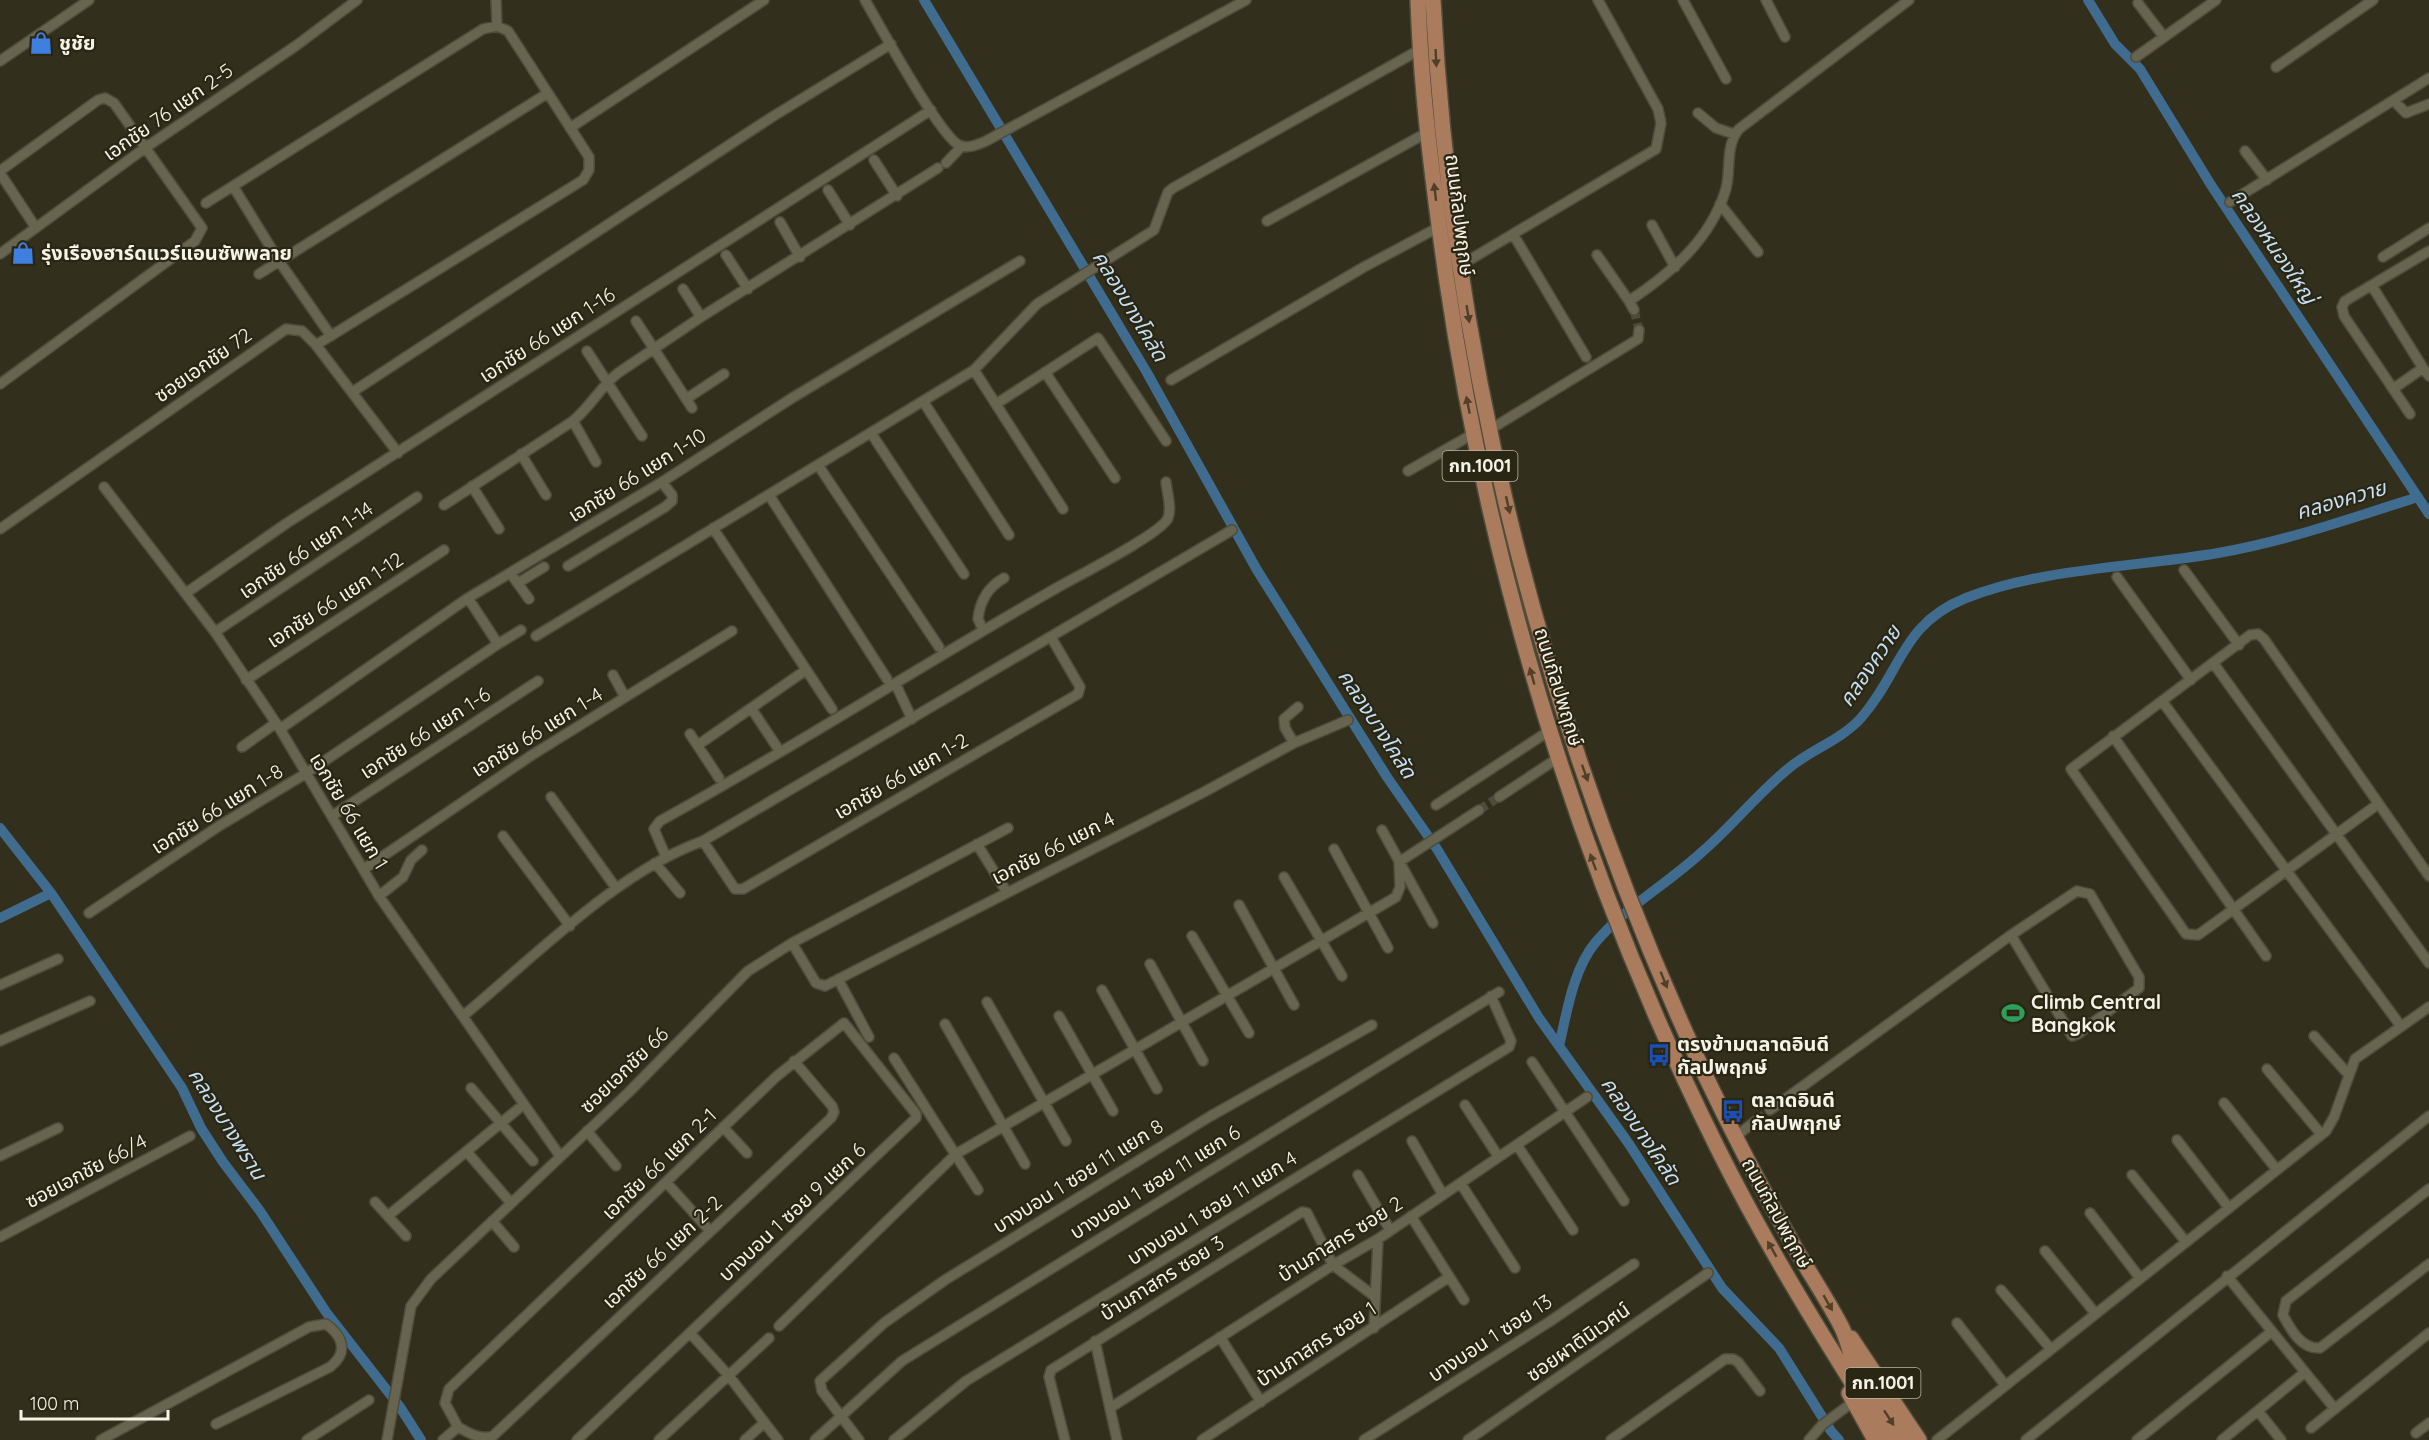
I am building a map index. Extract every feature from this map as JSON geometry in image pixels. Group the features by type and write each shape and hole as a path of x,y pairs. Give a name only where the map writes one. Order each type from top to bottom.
{"main road":[{"name":"ถนนกัลปพฤกษ์","path":"1418,0 1428,132 1439,227 1473,434 1512,602 1549,732 1614,916 1663,1032 1719,1151 1823,1336 1888,1440"},
{"name":"ถนนกัลปพฤกษ์","path":"1433,0 1443,130 1461,265 1491,429 1515,535 1581,763 1632,903 1677,1013 1736,1136 1784,1227 1843,1329 1875,1371 1919,1440"},
{"name":"ถนนกัลปพฤกษ์","path":"1843,1329 1855,1363 1903,1440"},
{"name":"ถนนกัลปพฤกษ์","path":"1823,1336 1830,1358 1875,1440"}],"street":[{"path":"0,61 88,0"},
{"name":"เอกชัย 76 แยก 2-5","path":"0,254 145,148 297,45 357,0"},
{"path":"496,0 497,26"},
{"path":"570,128 764,0"},
{"path":"865,0 931,110 952,141 962,146 975,146 1011,128 1246,0"},
{"path":"1461,265 1656,149 1661,123 1658,109 1598,0"},
{"path":"1683,0 1726,79"},
{"path":"1766,0 1785,37"},
{"path":"1629,300 1675,267 1707,232 1726,190 1734,134 1909,0"},
{"path":"2136,57 2216,0"},
{"path":"2276,67 2373,0"},
{"path":"2138,3 2164,37"},
{"path":"206,202 483,29 497,26 508,31 589,157 589,170 583,180 316,345"},
{"path":"354,391 772,117 891,44"},
{"path":"536,636 974,370 1037,304 1154,230 1168,192 1173,188 1421,49"},
{"path":"2230,202 2429,78"},
{"path":"259,274 548,93"},
{"path":"0,384 195,241 202,228 114,103 105,98 98,100 0,172 36,228"},
{"path":"2394,101 2406,113 2429,104"},
{"name":"เอกชัย 66 แยก 1-16","path":"186,593 287,523 931,110"},
{"path":"1698,113 1716,128 1734,134"},
{"path":"1267,221 1428,132"},
{"path":"444,505 573,421 589,408 605,383 701,317 897,196 942,165 962,146"},
{"path":"2245,152 2267,180"},
{"path":"874,159 897,196"},
{"path":"233,186 279,261 331,336"},
{"path":"828,190 850,225"},
{"path":"1720,204 1758,252"},
{"path":"780,222 800,257"},
{"path":"1652,225 1675,267"},
{"path":"1171,380 1364,267 1439,227"},
{"path":"2383,257 2429,228"},
{"path":"1513,234 1586,357"},
{"path":"2410,414 2344,316 2342,308 2345,301 2429,251"},
{"path":"726,255 748,289"},
{"path":"1597,255 1634,310"},
{"name":"เอกชัย 66 แยก 1-10","path":"242,747 278,726 468,598 662,482 792,398 1020,261"},
{"path":"2372,286 2426,372 2394,389"},
{"path":"683,288 701,317"},
{"path":"636,321 692,408"},
{"name":"ซอยเอกชัย 72","path":"0,529 286,329 302,330 316,345 354,391 398,453"},
{"path":"1491,429 1638,339 1639,330"},
{"path":"996,404 1098,338 1166,441"},
{"path":"586,351 642,436"},
{"path":"974,370 1063,509"},
{"path":"1046,372 1115,478"},
{"path":"686,399 724,374"},
{"path":"923,401 1010,536"},
{"path":"573,421 596,462"},
{"path":"872,433 964,574"},
{"path":"1408,471 1473,434"},
{"path":"521,454 546,495"},
{"path":"819,465 939,647"},
{"path":"568,566 672,501 672,495 662,482"},
{"path":"666,857 654,830 660,821 892,682 1127,548 1164,524 1169,512 1166,482"},
{"path":"472,486 499,529"},
{"name":"เอกชัย 66 แยก 1","path":"104,487 215,632 278,726 379,896 560,1156"},
{"path":"769,495 892,682 912,719"},
{"name":"เอกชัย 66 แยก 1-14","path":"215,632 417,497"},
{"path":"713,528 832,709"},
{"path":"463,1016 616,888 655,863 704,841 1232,530"},
{"name":"เอกชัย 66 แยก 1-12","path":"246,680 444,550"},
{"path":"518,584 544,567"},
{"path":"2184,570 2239,645"},
{"path":"511,574 529,599"},
{"path":"2117,576 2191,680"},
{"path":"983,630 978,619 984,595 991,586 1004,578"},
{"path":"468,598 498,644"},
{"name":"เอกชัย 66 แยก 1-8","path":"89,913 219,826 305,774 520,630"},
{"name":"เอกชัย 66 แยก 1-4","path":"364,869 453,807 732,631"},
{"path":"2378,804 2198,935 2186,934 2072,772 2073,765 2214,664 2250,635 2258,634 2264,639 2429,876"},
{"name":"เอกชัย 66 แยก 1-2","path":"704,841 735,889 743,889 1078,694 1080,687 1051,637"},
{"path":"2214,664 2429,963"},
{"path":"698,745 806,670"},
{"path":"613,675 625,697"},
{"name":"เอกชัย 66 แยก 1-6","path":"333,816 538,681"},
{"path":"2162,701 2400,1025"},
{"path":"1294,743 1285,728 1284,719 1298,707"},
{"path":"751,708 777,747"},
{"name":"เอกชัย 66 แยก 4","path":"792,943 816,983 825,986 1006,891 1204,792 1294,743 1348,720"},
{"path":"1436,806 1549,732"},
{"path":"690,734 719,778"},
{"path":"2113,736 2266,956"},
{"path":"1499,797 1558,758"},
{"path":"551,797 616,888"},
{"path":"1399,862 1479,810"},
{"name":"ซอยเอกชัย 66","path":"387,1440 411,1306 419,1292 587,1131 748,971 792,943 1008,828"},
{"path":"1382,830 1433,923"},
{"path":"503,836 570,926"},
{"path":"977,844 1006,891"},
{"path":"1334,849 1388,948"},
{"path":"379,896 403,878 411,860 422,850"},
{"path":"779,1326 956,1154 1396,897 1400,887 1399,862"},
{"path":"655,863 680,892"},
{"path":"1284,877 1342,976"},
{"path":"1770,1110 2010,935 2074,892 2086,891 2139,976 2139,988 2072,1036 2010,935"},
{"path":"1239,905 1294,1005"},
{"path":"1192,936 1249,1032"},
{"path":"0,985 58,958"},
{"path":"1150,964 1203,1061"},
{"path":"838,979 869,1037"},
{"path":"1102,990 1157,1089"},
{"name":"บางบอน 1 ซอย 11 แยก 6","path":"815,1440 902,1361 1495,994"},
{"name":"บางบอน 1 ซอย 11 แยก 4","path":"894,1440 966,1381 1509,1047 1511,1041 1495,994"},
{"path":"0,1041 90,1001"},
{"path":"987,1002 1066,1142"},
{"path":"1937,1440 2321,1134 2334,1118 2355,1059 2429,1006"},
{"path":"1059,1016 1113,1111"},
{"name":"เอกชัย 66 แยก 2-1","path":"458,1427 445,1403 449,1389 794,1061 844,1023 917,1116"},
{"path":"945,1024 1025,1164"},
{"name":"บางบอน 1 ซอย 11 แยก 8","path":"841,1417 822,1391 820,1381 884,1323 945,1280 1209,1118 1372,1025"},
{"path":"2314,1036 2348,1074"},
{"path":"894,1058 978,1190"},
{"name":"เอกชัย 66 แยก 2-2","path":"458,1427 478,1438 493,1436 834,1112 794,1061"},
{"path":"1532,1062 1624,1201"},
{"path":"2267,1069 2321,1134"},
{"path":"471,1088 533,1161"},
{"name":"บ้านภาสกร ซอย 2","path":"1110,1408 1333,1264 1378,1239 1587,1097"},
{"path":"2223,1103 2277,1170"},
{"path":"1465,1105 1498,1156"},
{"path":"389,1215 518,1109"},
{"name":"บางบอน 1 ซอย 9 แยก 6","path":"577,1440 917,1116"},
{"path":"2026,1440 2227,1276 2429,1116"},
{"path":"1736,1136 1757,1120"},
{"path":"723,1127 747,1153"},
{"path":"0,1156 58,1128"},
{"path":"587,1131 616,1166"},
{"name":"ซอยเอกชัย 66/4","path":"0,1237 190,1137"},
{"path":"2177,1140 2229,1208"},
{"path":"1412,1141 1443,1195"},
{"path":"1517,1145 1573,1230"},
{"path":"467,1152 511,1203"},
{"path":"1358,1175 1390,1230"},
{"path":"2132,1176 2186,1242"},
{"path":"666,1182 710,1231"},
{"path":"1461,1184 1515,1268"},
{"path":"2429,1189 2286,1301 2282,1310 2291,1329 2309,1347 2327,1345 2429,1263"},
{"path":"375,1202 406,1236"},
{"name":"บ้านภาสกร ซอย 3","path":"1065,1440 1049,1372 1095,1341 1302,1212 1306,1213 1333,1264"},
{"path":"2090,1213 2140,1278"},
{"path":"1411,1216 1464,1300"},
{"path":"492,1221 514,1247"},
{"path":"1374,1328 1378,1239"},
{"path":"2045,1251 2095,1313"},
{"path":"1333,1264 1374,1296"},
{"name":"บางบอน 1 ซอย 13","path":"1364,1440 1549,1322 1634,1264"},
{"name":"ซอยผาตินิเวศน์","path":"1468,1440 1708,1273"},
{"path":"2227,1276 2335,1409"},
{"name":"บ้านภาสกร ซอย 1","path":"1202,1440 1449,1277"},
{"path":"2001,1290 2050,1348"},
{"path":"1957,1323 2005,1385"},
{"path":"101,1440 309,1326 326,1324 340,1339 343,1347 342,1355 330,1367 216,1424"},
{"path":"2137,1440 2274,1336 2291,1329"},
{"path":"690,1333 729,1376 778,1440"},
{"path":"2311,1428 2429,1333"},
{"path":"1220,1337 1261,1402"},
{"path":"659,1440 768,1338"},
{"path":"2285,1349 2298,1338"},
{"path":"1095,1341 1117,1440"},
{"path":"1611,1440 1725,1359 1738,1362 1760,1391"},
{"path":"2222,1440 2304,1373"},
{"path":"307,1440 369,1400"},
{"path":"1809,1440 1822,1425 1853,1402"},
{"path":"2258,1411 2281,1440"},
{"path":"841,1417 859,1440"},
{"path":"745,1440 764,1423"},
{"path":"2416,1433 2429,1423"},
{"path":"444,1439 458,1427"}],"waterway":[{"name":"คลองบางโคลัด","path":"924,0 1146,371 1257,570 1387,777 1437,849 1539,1018 1629,1144 1722,1288 1779,1348 1839,1440"},
{"name":"คลองหนองใหญ่","path":"2088,0 2115,44 2140,69 2211,185 2429,514"},
{"name":"คลองควาย","path":"1559,1046 1576,978 1595,943 1620,918 1703,851 1789,768 1853,726 1875,700 1915,635 1928,621 1945,609 1966,598 2026,580 2244,548 2319,528 2418,497"},
{"name":"คลองบางพราน","path":"0,828 51,893 182,1088 201,1128 223,1162 260,1211 326,1312 400,1407 421,1440"},
{"path":"0,918 51,893"}],"tunnel":[{"path":"1634,310 1639,330"},
{"path":"1479,810 1499,797"},
{"path":"1757,1120 1770,1110"}],"place":[{"name":"ชูชัย","path":"41,43"},
{"name":"รุ่งเรืองฮาร์ดแวร์แอนซัพพลาย","path":"23,253"},
{"name":"Climb Central Bangkok","path":"2013,1013"},
{"name":"ตรงข้ามตลาดอินดี กัลปพฤกษ์","path":"1659,1055"},
{"name":"ตลาดอินดี กัลปพฤกษ์","path":"1733,1111"}]}
